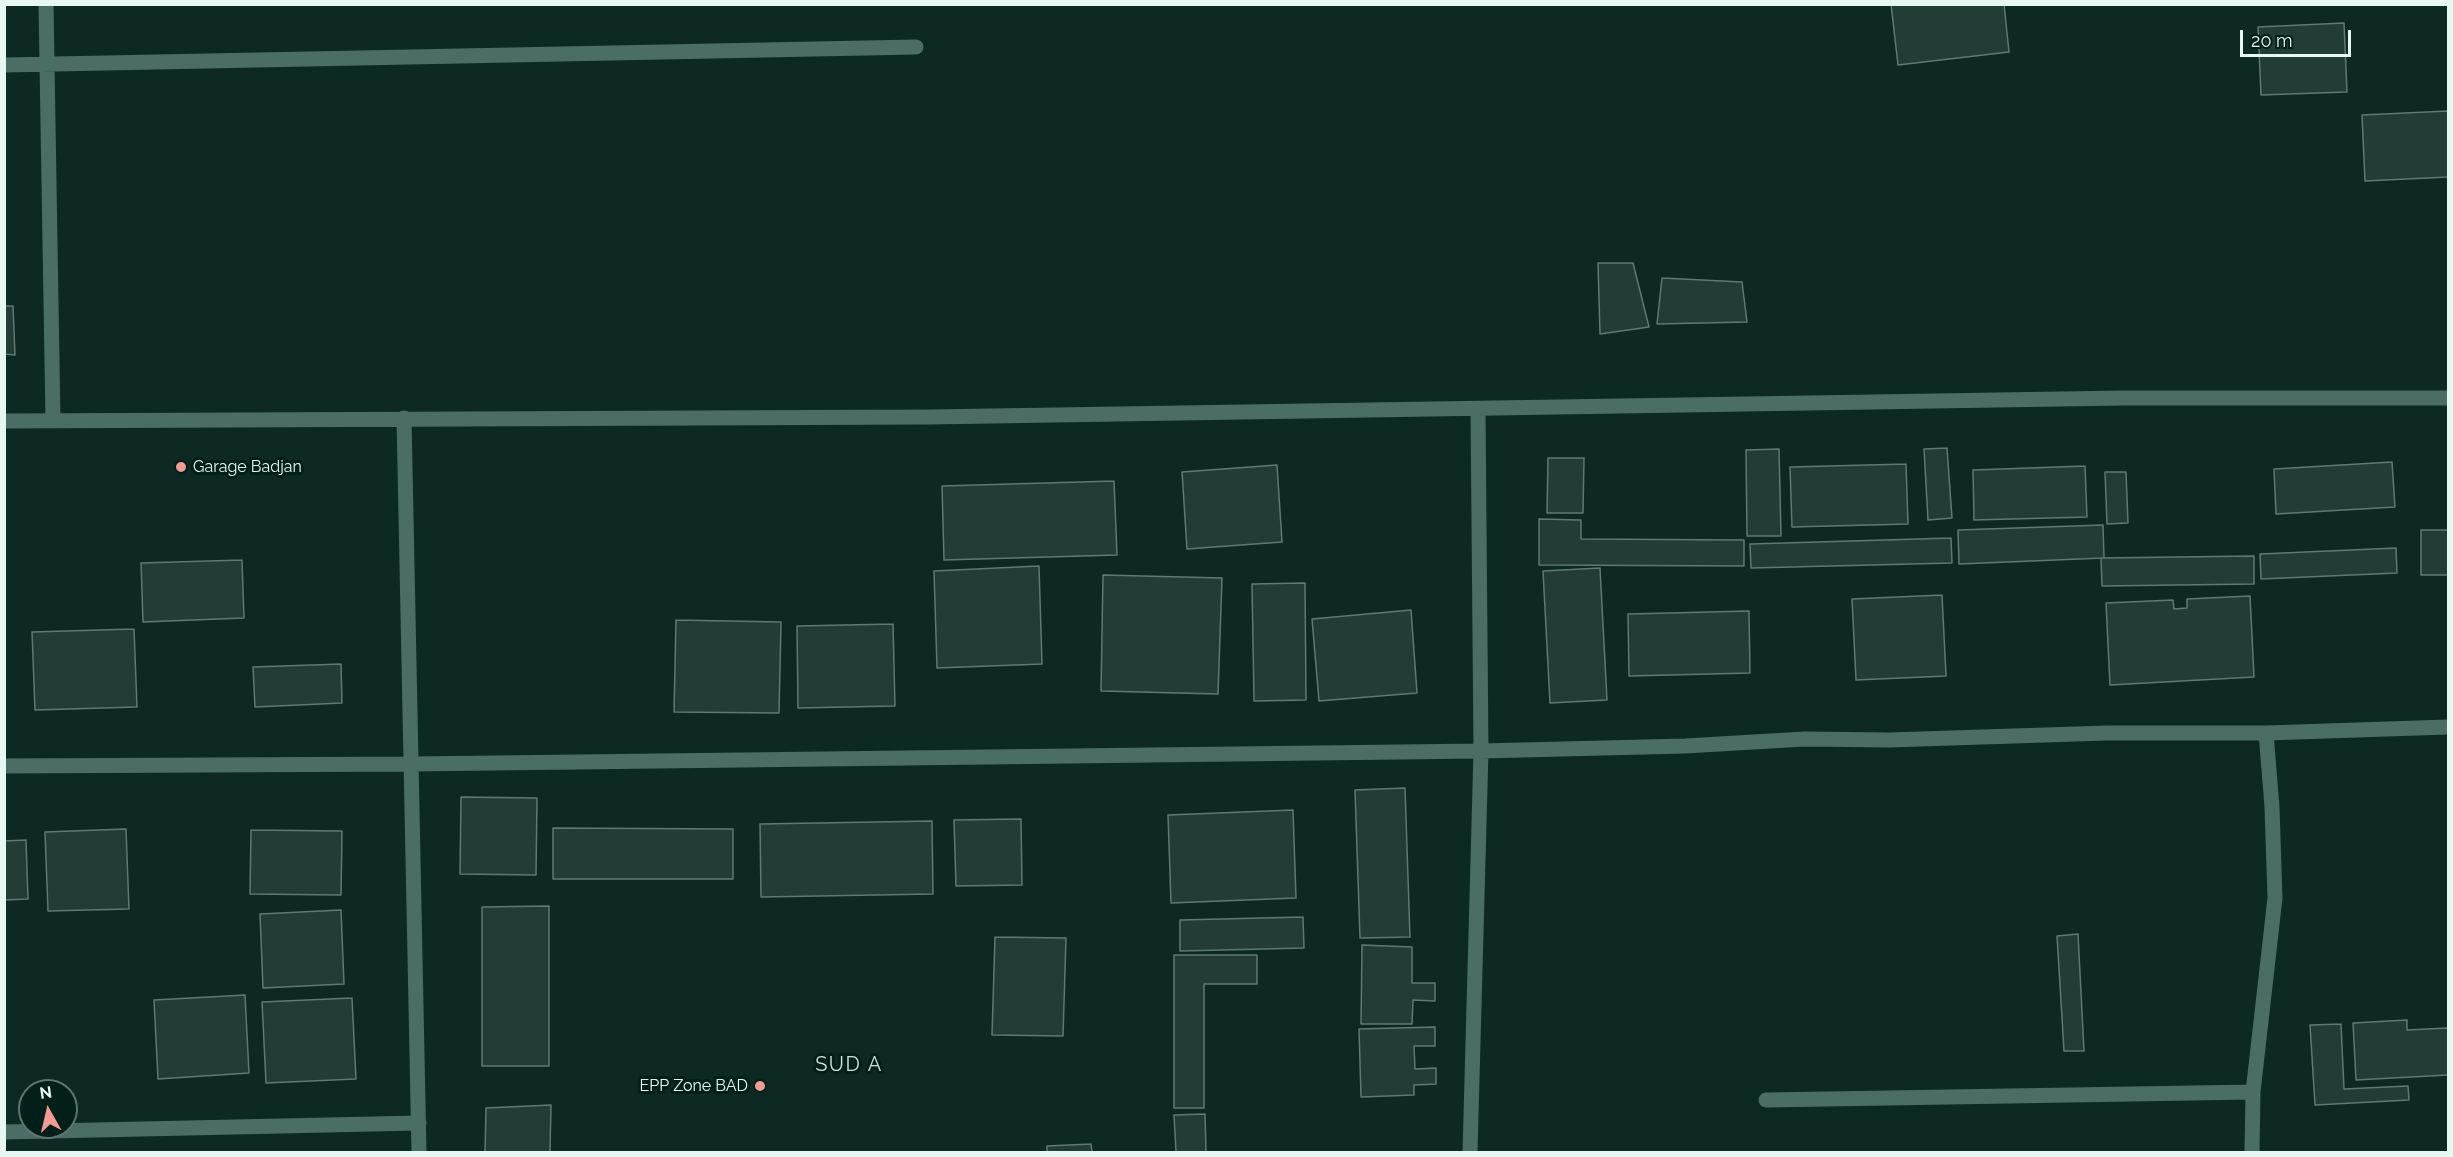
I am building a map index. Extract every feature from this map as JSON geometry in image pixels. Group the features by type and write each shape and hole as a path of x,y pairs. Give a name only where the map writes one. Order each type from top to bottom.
{"street":[{"path":"45,4 53,421"},
{"path":"4,65 45,66 916,47"},
{"path":"4,421 929,417 2123,398 2448,398"},
{"path":"1470,1152 1481,751 1478,409"},
{"path":"404,418 418,1152"},
{"path":"4,766 412,765 1481,751 1685,746 1805,739 1889,740 2107,733 2265,733 2448,727"},
{"path":"2252,1152 2253,1092 2275,898 2272,807 2265,733"},
{"path":"1766,1100 2253,1092"},
{"path":"4,1132 419,1123"}],"building":[{"path":"1891,4 2004,4 2009,52 1898,65"},
{"path":"2344,23 2347,92 2261,95 2258,27"},
{"path":"2448,111 2448,177 2365,181 2362,115"},
{"path":"1598,263 1633,263 1649,327 1600,334"},
{"path":"1662,278 1742,282 1747,322 1657,324"},
{"path":"4,306 13,306 15,355 4,354"},
{"path":"1947,448 1952,518 1928,520 1924,449"},
{"path":"1779,449 1781,536 1747,536 1746,450"},
{"path":"1548,458 1584,458 1583,513 1547,513"},
{"path":"2392,462 2395,507 2276,514 2274,469"},
{"path":"1906,464 1908,524 1792,527 1790,467"},
{"path":"1277,465 1282,542 1187,549 1182,472"},
{"path":"2085,466 2087,517 1974,520 1973,470"},
{"path":"2105,472 2126,472 2128,523 2107,524"},
{"path":"1114,481 1117,555 944,560 942,486"},
{"path":"1539,519 1581,520 1581,539 1744,540 1744,566 1539,565"},
{"path":"2103,525 2104,558 1959,564 1958,530"},
{"path":"2421,530 2448,530 2448,575 2421,575"},
{"path":"1951,538 1952,563 1751,568 1750,544"},
{"path":"2396,548 2397,573 2261,579 2260,554"},
{"path":"2254,556 2254,584 2102,586 2101,558"},
{"path":"242,560 244,618 143,622 141,563"},
{"path":"1039,566 1042,664 937,668 934,571"},
{"path":"1600,568 1607,700 1550,703 1543,571"},
{"path":"1103,575 1222,578 1218,694 1101,691"},
{"path":"1305,583 1306,700 1254,701 1252,584"},
{"path":"1942,595 1946,676 1856,680 1852,599"},
{"path":"2250,596 2254,677 2110,685 2106,603 2173,600 2174,609 2187,608 2187,599"},
{"path":"1411,610 1417,693 1319,701 1312,619"},
{"path":"1749,611 1750,673 1629,676 1628,614"},
{"path":"676,620 781,622 779,713 674,712"},
{"path":"893,624 895,706 798,708 797,626"},
{"path":"134,629 137,707 35,710 32,632"},
{"path":"341,664 342,703 255,707 253,667"},
{"path":"1405,788 1410,937 1360,938 1355,790"},
{"path":"461,797 537,798 536,875 460,874"},
{"path":"1293,810 1296,898 1171,903 1168,815"},
{"path":"1021,819 1022,885 956,886 954,820"},
{"path":"932,821 933,894 761,897 760,824"},
{"path":"553,828 733,829 733,879 553,879"},
{"path":"126,829 129,909 48,911 45,832"},
{"path":"251,830 342,831 341,895 250,894"},
{"path":"26,840 28,899 4,900 4,841"},
{"path":"549,906 549,1066 482,1066 482,907"},
{"path":"341,910 344,984 263,988 260,914"},
{"path":"1303,917 1304,948 1180,951 1180,920"},
{"path":"2078,934 2084,1051 2064,1051 2057,936"},
{"path":"995,937 1066,938 1063,1036 992,1035"},
{"path":"1362,945 1412,947 1412,983 1435,983 1435,1001 1413,1000 1412,1024 1361,1024"},
{"path":"1174,955 1257,955 1257,984 1204,984 1204,1108 1174,1108"},
{"path":"245,995 249,1073 158,1079 154,1000"},
{"path":"352,998 356,1079 266,1083 262,1002"},
{"path":"2407,1020 2407,1030 2448,1028 2448,1075 2356,1080 2353,1023"},
{"path":"2341,1024 2344,1089 2408,1086 2409,1100 2315,1105 2310,1025"},
{"path":"1435,1027 1435,1046 1414,1046 1415,1069 1436,1068 1436,1084 1414,1085 1414,1095 1361,1097 1359,1029"},
{"path":"551,1105 550,1152 485,1152 486,1108"},
{"path":"1205,1114 1206,1152 1176,1152 1174,1115"},
{"path":"1091,1144 1092,1152 1047,1152 1047,1146"}],"place":[{"name":"Garage Badjan","path":"181,467"},
{"name":"EPP Zone BAD","path":"760,1086"}],"district":[{"name":"SUD A","path":"849,1065"}]}
